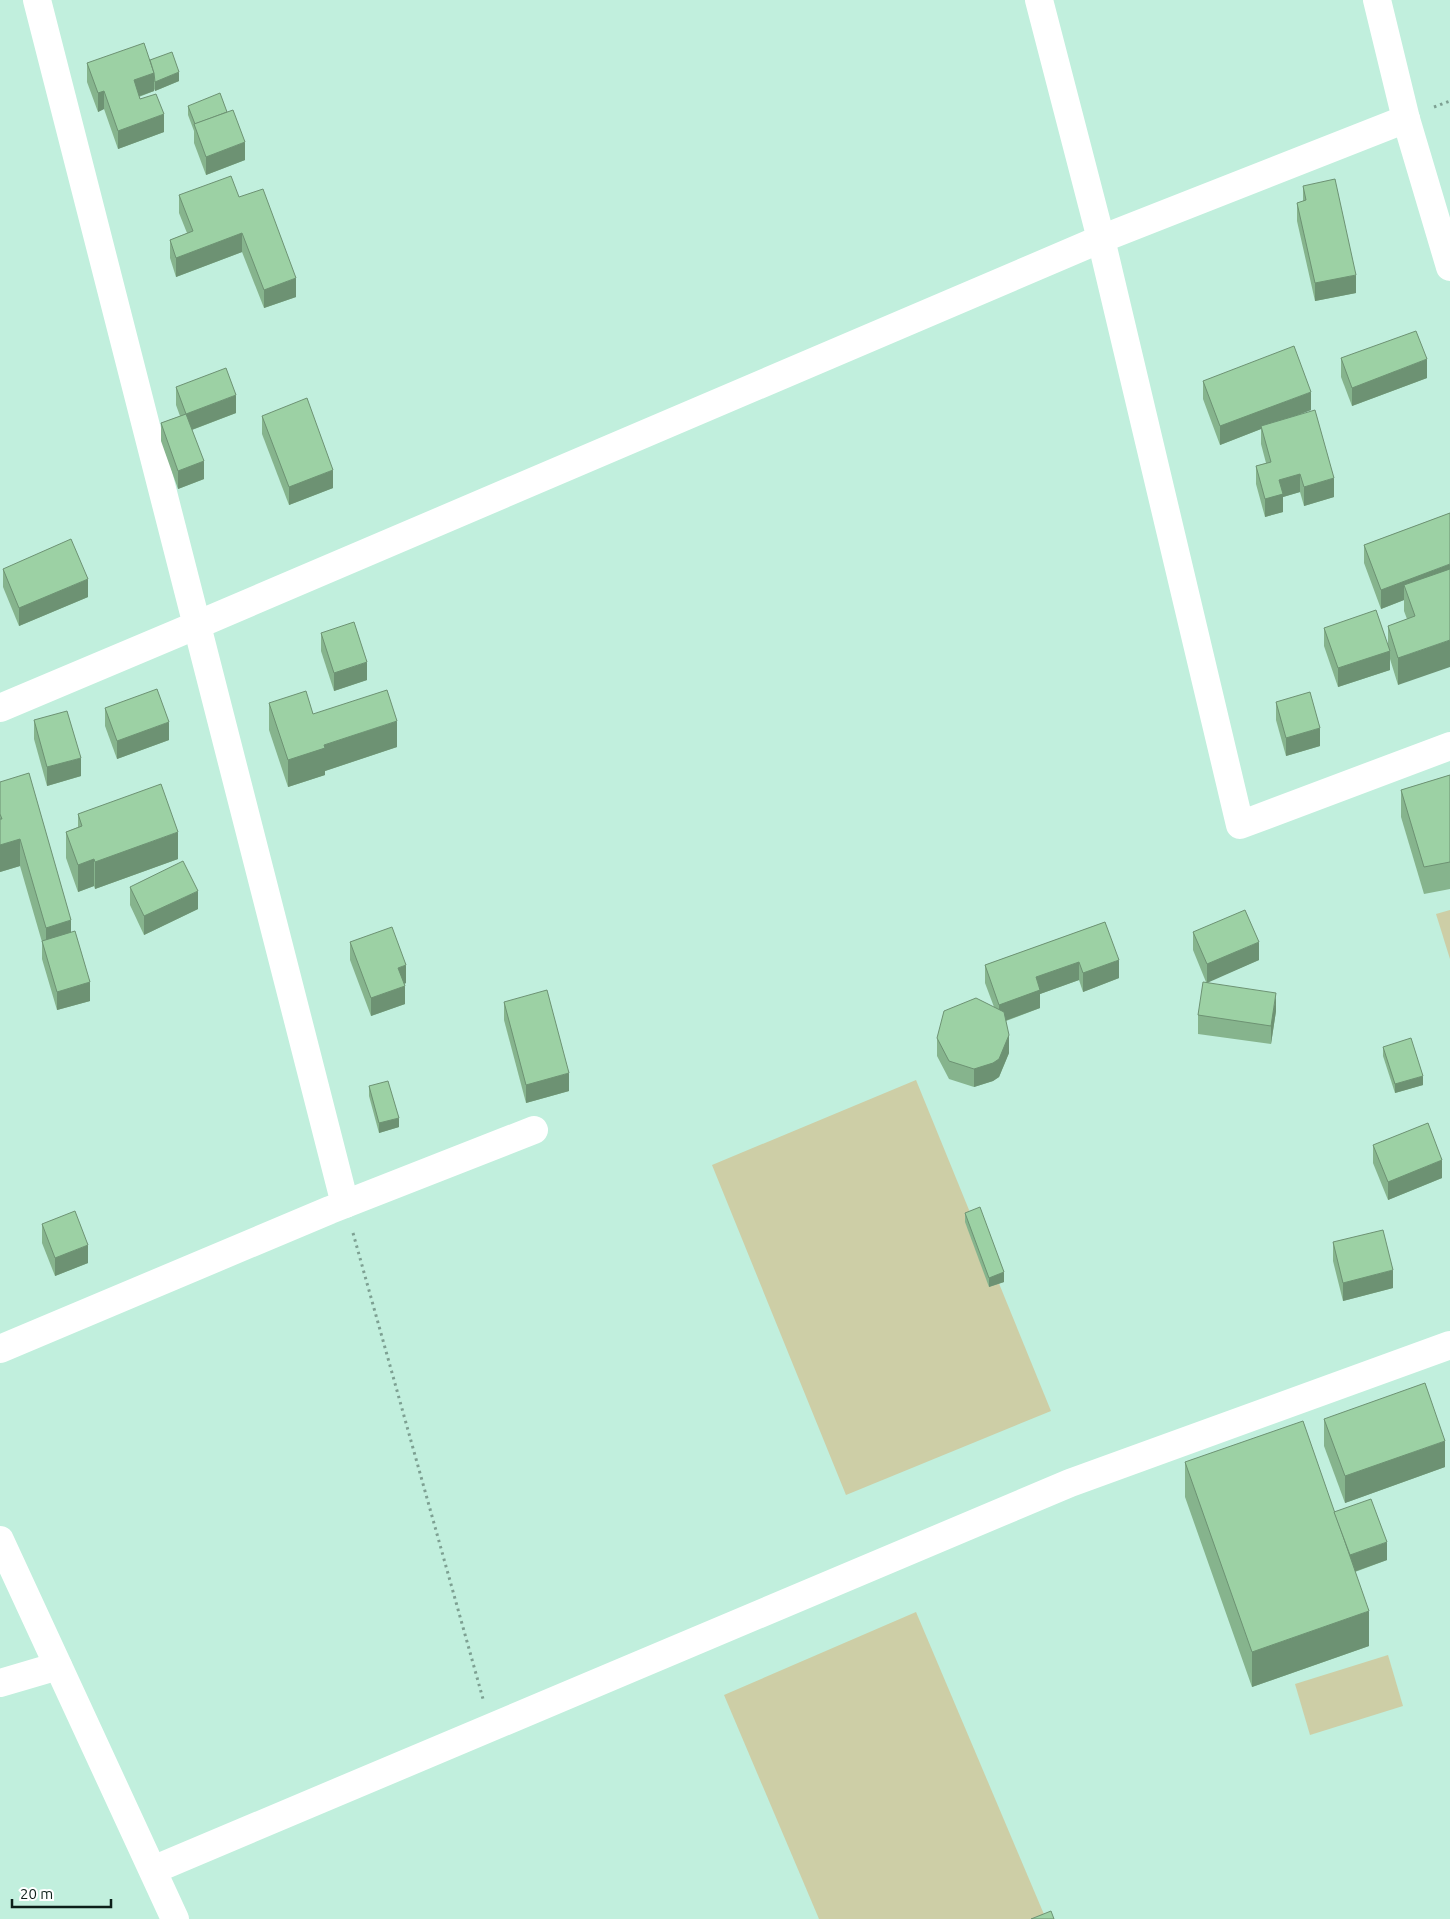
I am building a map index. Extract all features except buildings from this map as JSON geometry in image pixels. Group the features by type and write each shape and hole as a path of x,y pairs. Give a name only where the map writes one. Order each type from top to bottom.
{"street":[{"path":"37,0 345,1204"},
{"path":"1039,0 1100,239 1240,824 1450,746"},
{"path":"1377,0 1406,119 1450,267"},
{"path":"0,708 1100,239 1406,119"},
{"path":"0,1349 345,1204 534,1130"},
{"path":"153,1870 1070,1483 1450,1344"},
{"path":"0,1540 176,1919"},
{"path":"0,1683 58,1666"}],"path":[{"path":"345,1204 491,1728"}],"green space":[{"path":"1450,910 1450,959 1436,914"},
{"path":"916,1080 1051,1411 846,1495 712,1165"},
{"path":"916,1612 1046,1919 819,1919 724,1695"},
{"path":"1388,1655 1403,1706 1310,1735 1295,1684"}]}
